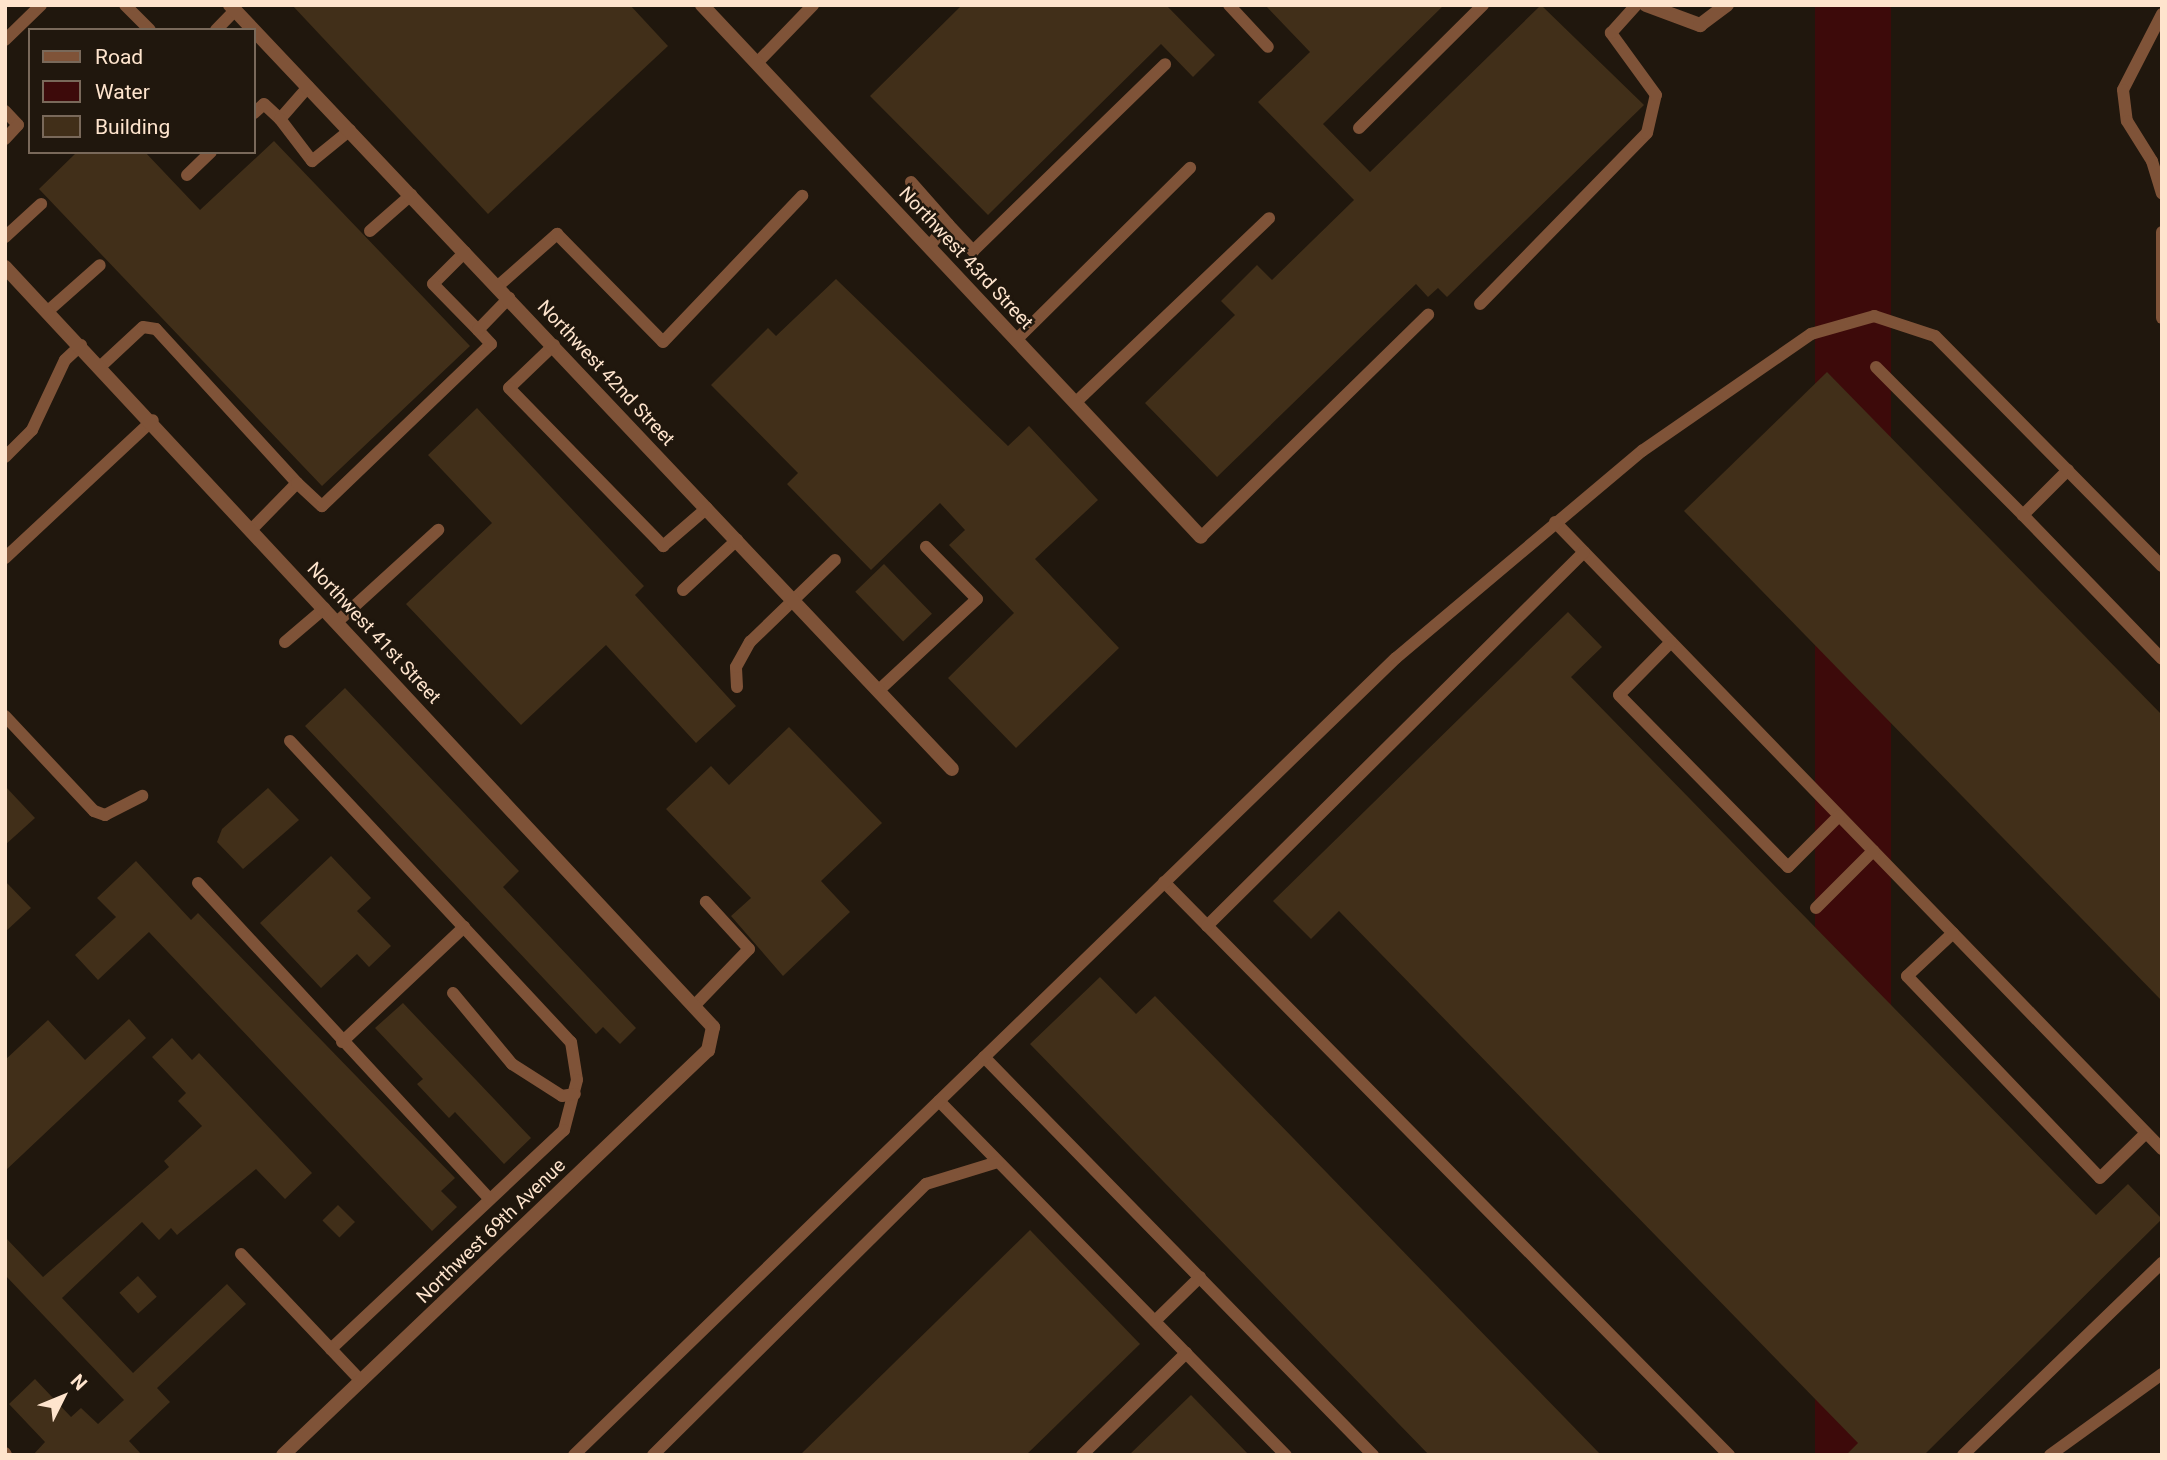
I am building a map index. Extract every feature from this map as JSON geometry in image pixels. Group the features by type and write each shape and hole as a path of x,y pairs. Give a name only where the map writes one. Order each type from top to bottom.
{"street":[{"name":"Northwest 43rd Street","path":"702,5 1201,537"},
{"path":"1646,5 1700,25 1727,5"},
{"name":"Northwest 42nd Street","path":"233,8 252,28"},
{"name":"Northwest 42nd Street","path":"256,32 952,769"},
{"name":"Northwest 41st Street","path":"5,267 153,420 713,1027"},
{"name":"Northwest 69th Avenue","path":"284,1455 708,1050 713,1027"}],"lane":[{"path":"5,40 41,5"},
{"path":"125,5 148,28"},
{"path":"757,63 813,5"},
{"path":"1229,5 1268,47"},
{"path":"1359,128 1483,5"},
{"path":"1479,303 1647,133 1656,95 1611,33 1636,5"},
{"path":"218,28 233,8"},
{"path":"2162,14 2123,90 2127,121 2152,161 2162,194"},
{"path":"911,182 973,251 1165,64"},
{"path":"280,119 308,87"},
{"path":"256,111 264,104 280,119 312,160 350,130"},
{"path":"5,111 18,125 5,139"},
{"path":"187,175 209,154"},
{"path":"1016,340 1189,168"},
{"path":"370,231 411,195"},
{"path":"498,286 557,234 663,342 802,196"},
{"path":"5,237 41,204"},
{"path":"1075,403 1269,218"},
{"path":"929,247 948,225"},
{"path":"2162,232 2162,318"},
{"path":"101,366 143,327 156,330 322,506 491,344 433,285 465,252"},
{"path":"48,311 100,265"},
{"path":"478,330 509,298"},
{"path":"1201,537 1428,315"},
{"path":"574,1455 1396,657 1642,451 1800,341 1855,317 1889,317 1935,336 2162,566"},
{"path":"5,457 32,430 65,360 81,345"},
{"path":"554,345 509,388 663,546 707,508"},
{"path":"1876,367 2162,659"},
{"path":"5,558 153,420"},
{"path":"2023,515 2068,470"},
{"path":"252,529 298,483"},
{"path":"1555,522 2162,1149"},
{"path":"337,622 438,530"},
{"path":"683,590 737,540"},
{"path":"878,691 977,599 926,547"},
{"path":"1208,926 1584,552"},
{"path":"737,687 736,667 750,642 835,560"},
{"path":"285,642 325,608"},
{"path":"1671,642 1619,695 1788,867 1839,816"},
{"path":"5,716 94,811 105,814 142,796"},
{"path":"290,741 571,1042 575,1094 564,1130 331,1349"},
{"path":"1816,908 1873,851"},
{"path":"198,883 342,1042 490,1199"},
{"path":"1164,883 1729,1455"},
{"path":"694,1006 750,949 706,902"},
{"path":"342,1042 464,928"},
{"path":"1952,933 1907,976 2100,1178 2146,1133"},
{"path":"453,993 512,1064 554,1093 575,1094"},
{"path":"984,1057 1373,1455"},
{"path":"939,1101 1286,1455"},
{"path":"653,1455 926,1184 998,1161"},
{"path":"241,1254 361,1381"},
{"path":"1963,1455 2162,1263"},
{"path":"1155,1321 1200,1277"},
{"path":"1082,1455 1186,1353"},
{"path":"2050,1455 2162,1374"}],"water":[{"path":"1815,5 1891,5 1891,1455 1815,1455"}],"building":[{"path":"292,5 630,5 668,46 488,214"},
{"path":"962,5 1166,5 1215,55 1193,77 1161,44 988,215 870,96"},
{"path":"1265,5 1444,5 1323,124 1370,172 1541,5 1644,105 1447,297 1438,288 1428,297 1416,284 1217,477 1145,403 1235,315 1221,301 1257,265 1272,280 1354,200 1258,102 1310,52"},
{"path":"274,141 470,346 322,486 39,189 75,154 147,154 200,210"},
{"path":"836,279 1008,446 1029,426 1098,500 1035,559 1119,648 1016,748 948,678 1014,613 949,545 965,530 940,503 871,570 787,484 798,473 711,385 768,328 776,336"},
{"path":"1827,372 2162,715 2162,1001 1684,511"},
{"path":"477,408 644,586 635,595 736,706 696,743 606,645 521,725 406,604 492,523 428,455"},
{"path":"884,564 932,614 903,641 855,592"},
{"path":"1568,612 1602,647 1571,677 2096,1215 2128,1184 2162,1219 1924,1455 1846,1455 1858,1443 1339,911 1311,939 1273,901"},
{"path":"345,688 519,871 503,887 636,1028 620,1044 603,1027 596,1034 305,726"},
{"path":"789,727 882,823 821,881 850,912 783,976 731,916 751,898 666,809 711,766 729,785"},
{"path":"5,786 35,818 5,845"},
{"path":"268,788 299,820 243,869 217,842 222,829"},
{"path":"331,856 371,898 357,911 391,946 369,967 357,954 321,988 260,923"},
{"path":"136,861 191,920 198,913 455,1178 441,1191 457,1207 432,1231 149,932 98,980 75,955 116,917 97,898"},
{"path":"5,881 31,908 5,932"},
{"path":"1100,977 1136,1014 1155,996 1601,1455 1429,1455 1030,1044"},
{"path":"403,1003 531,1138 504,1164 455,1112 449,1118 417,1084 423,1079 375,1028"},
{"path":"129,1019 146,1038 5,1171 5,1060 48,1020 85,1060"},
{"path":"172,1038 192,1060 199,1053 312,1173 285,1199 256,1169 177,1235 171,1228 159,1240 142,1222 62,1298 133,1373 227,1284 246,1304 157,1388 170,1402 129,1441 142,1455 33,1455 45,1442 9,1404 35,1379 71,1417 81,1408 98,1424 124,1400 5,1275 5,1237 43,1277 169,1167 164,1161 202,1126 178,1101 186,1093 152,1057"},
{"path":"338,1205 355,1222 339,1238 322,1221"},
{"path":"1030,1230 1140,1344 1026,1455 800,1455"},
{"path":"138,1276 157,1297 138,1314 119,1293"},
{"path":"1191,1395 1249,1455 1129,1455"}]}
